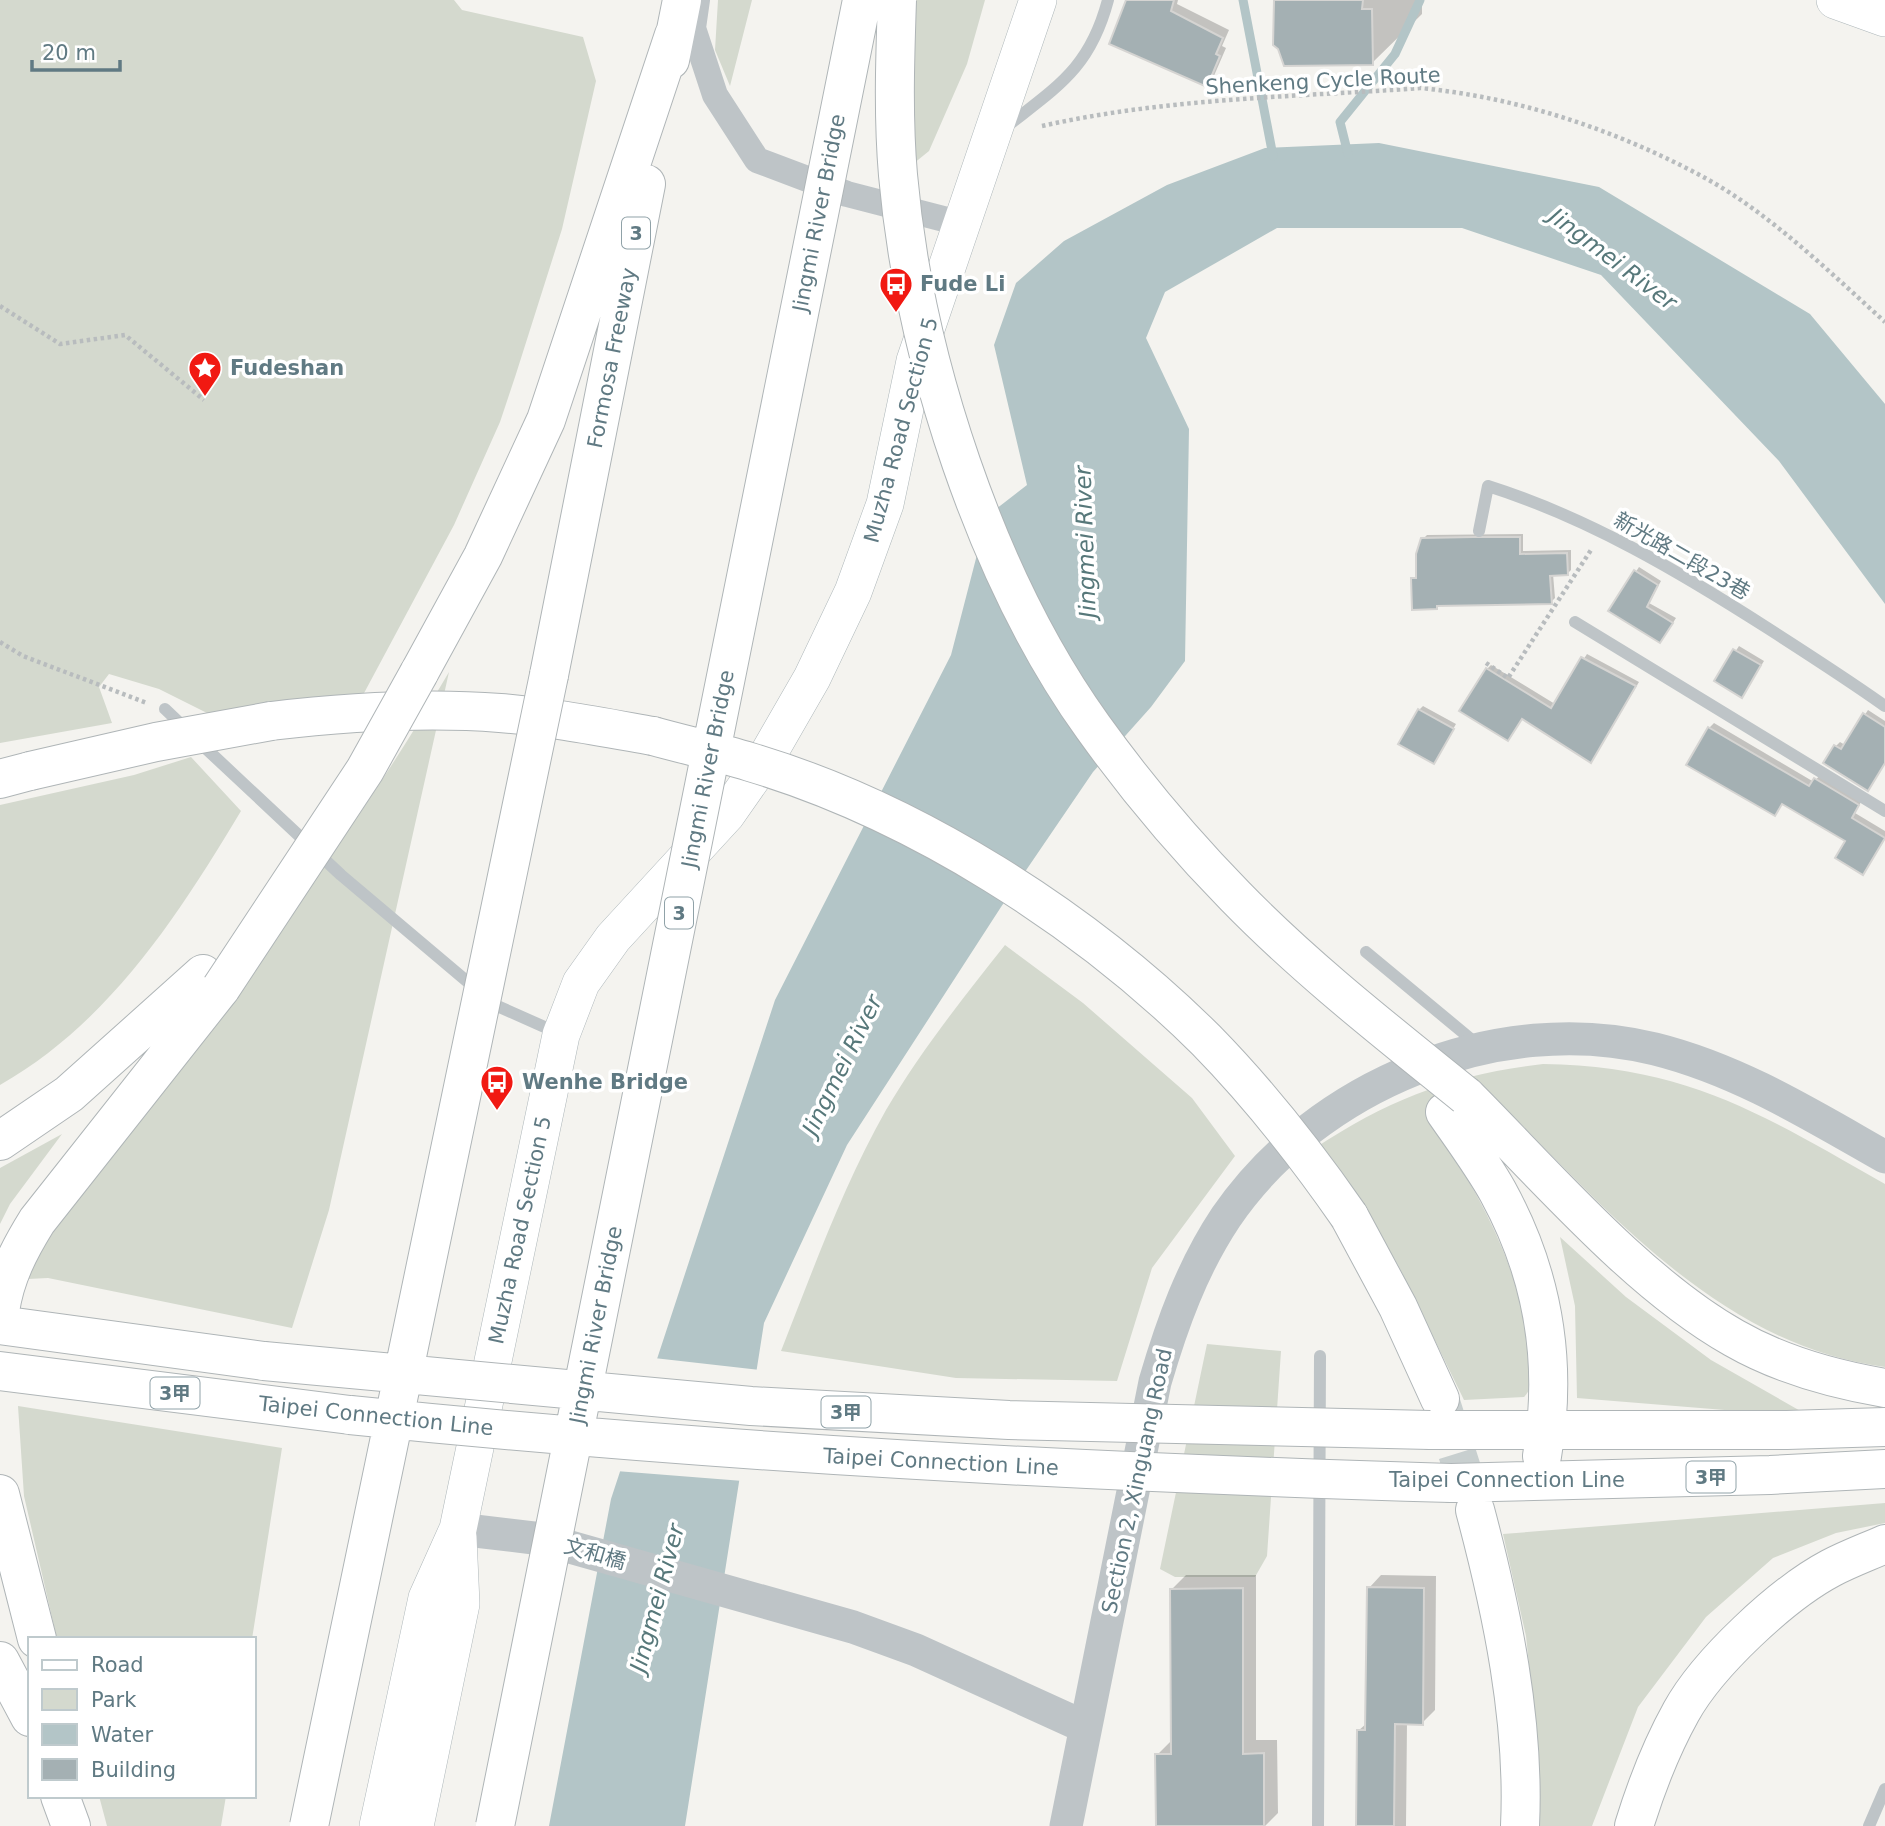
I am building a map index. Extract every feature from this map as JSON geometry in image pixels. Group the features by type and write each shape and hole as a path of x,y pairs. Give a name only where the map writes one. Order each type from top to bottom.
{"highway":[{"name":"Jingmi River Bridge","path":"495,1826 862,0"},
{"path":"897,0 894,92 898,174 919,312 938,393 964,469 1007,575 1046,651 1091,725 1145,795 1236,896 1455,1104 1695,1314 1735,1339 1780,1361 1838,1380 1885,1388"},
{"path":"0,1311 4,1286 21,1246 212,981 318,843 365,770 483,556 546,420 678,18"},
{"name":"Formosa Freeway","path":"309,1826 549,675 678,18"},
{"path":"15,775 156,741 271,720 398,711 500,713 583,723 653,736 751,762 903,824 977,865 1054,915 1132,973 1206,1040 1258,1097 1349,1216 1398,1307 1435,1415"},
{"path":"0,1142 69,1094 212,981"},
{"path":"1455,1104 1528,1256 1545,1325 1549,1362 1546,1431 1537,1483"},
{"name":"Taipei Connection Line","path":"0,1325 264,1361 751,1406 1009,1420 1435,1415 1546,1431 1885,1427"},
{"name":"Taipei Connection Line","path":"0,1371 350,1415 531,1433 833,1457 1198,1475 1463,1497 1537,1483 1885,1469"},
{"path":"0,1494 36,1637"},
{"path":"1463,1497 1492,1572 1505,1645 1516,1722 1520,1826"},
{"path":"1634,1826 1647,1785 1682,1710 1722,1658 1770,1611 1829,1568 1885,1544"},
{"path":"0,1661 28,1713"},
{"path":"61,1798 71,1826"},
{"path":"80,1798 87,1826"}],"main road":[{"name":"Muzha Road Section 5","path":"378,1826 427,1598 458,1529 561,1035 581,983 614,938 726,815 766,758 812,678 853,592 876,536 915,361 1038,0"},
{"path":"1835,0 1885,18"},
{"name":"Muzha Road Section 5","path":"415,1826 461,1604 458,1529"}],"street":[{"path":"698,0 693,28 715,95 757,160 847,194 962,224"},
{"name":"Section 2, Xinguang Road","path":"1066,1826 1155,1382 1191,1278 1226,1217 1264,1168 1309,1128 1358,1097 1416,1068 1481,1048 1544,1041 1605,1042 1654,1049 1706,1065 1764,1089 1885,1157"},
{"name":"文和橋","path":"458,1529 542,1539 811,1615 916,1650 1085,1727"}],"lane":[{"path":"992,138 1068,79 1088,53 1108,0"},
{"name":"新光路二段23巷","path":"1479,531 1488,485 1540,502 1602,531 1700,585 1885,706"},
{"path":"1575,622 1885,811"},
{"path":"165,709 341,875 495,1005 561,1035"},
{"path":"1366,952 1481,1048"},
{"path":"1318,1826 1320,1356"},
{"path":"1869,1826 1885,1789"}],"path":[{"name":"Shenkeng Cycle Route","path":"992,138 1103,113 1158,105 1421,88 1460,92 1536,108 1626,141 1709,180 1793,240 1885,323"},
{"path":"0,306 60,344 125,335 204,400"},
{"path":"1486,663 1508,678 1602,531"},
{"path":"0,642 23,656 165,709"}],"green space":[{"path":"0,0 454,0 462,10 583,37 596,81 562,229 500,422 454,525 363,695 207,713 159,689 109,674 99,687 112,723 0,743"},
{"path":"718,0 752,0 730,86 715,50"},
{"path":"909,0 985,0 967,64 929,151 913,164"},
{"path":"449,672 329,1210 292,1328 48,1278 28,1279 45,1235 307,890 404,746"},
{"path":"191,757 241,811 166,927 108,999 75,1031 39,1060 0,1085 0,805 134,775"},
{"path":"1005,945 1083,1003 1192,1098 1235,1156 1152,1268 1117,1381 956,1378 781,1351 842,1198 886,1110 928,1046"},
{"path":"1543,1064 1594,1067 1640,1074 1723,1099 1800,1136 1885,1184 1885,1367 1823,1353 1766,1329 1712,1298 1662,1260 1615,1218 1482,1085 1433,1124 1481,1203 1506,1257 1524,1315 1532,1373 1531,1386 1524,1397 1464,1400 1398,1265 1362,1205 1315,1148 1369,1116 1423,1091 1480,1074"},
{"path":"62,1134 10,1204 0,1224 0,1168"},
{"path":"1560,1237 1626,1297 1711,1360 1811,1417 1577,1398 1575,1306"},
{"path":"1207,1344 1281,1351 1267,1556 1255,1577 1175,1577 1160,1569"},
{"path":"18,1406 282,1448 252,1637 57,1637 24,1496"},
{"path":"1885,1503 1885,1523 1836,1533 1773,1558 1706,1617 1638,1707 1592,1826 1539,1826 1536,1731 1526,1636 1503,1534"},
{"path":"100,1798 226,1798 221,1826 107,1826"}],"water":[{"name":"Jingmei River","path":"1379,143 1599,187 1810,314 1885,404 1885,604 1779,461 1601,275 1462,228 1277,228 1165,292 1146,338 1189,429 1185,661 1151,707 1093,772 1001,907 847,1145 764,1323 685,1826 549,1826 611,1499 775,1000 951,655 987,516 1027,485 994,345 1016,283 1064,241 1167,185 1265,148"}],"pier":[{"path":"654,1358 760,1370 743,1481 616,1471"}],"building":[{"path":"1126,0 1174,0 1171,11 1223,38 1216,54 1220,56 1207,87 1109,44"},
{"path":"1274,0 1363,0 1362,9 1372,9 1373,65 1284,66 1278,49 1273,45"},
{"path":"1520,537 1520,554 1567,553 1568,575 1550,576 1552,604 1437,606 1437,609 1412,610 1411,578 1416,578 1416,554 1421,538"},
{"path":"1634,570 1658,585 1647,607 1673,623 1660,643 1608,611"},
{"path":"1733,649 1761,665 1742,698 1714,681"},
{"path":"1581,657 1636,686 1591,763 1522,719 1508,741 1459,711 1486,668 1551,708"},
{"path":"1418,709 1454,729 1434,764 1398,744"},
{"path":"1863,713 1885,727 1885,763 1868,791 1823,763 1834,745 1841,749"},
{"path":"1708,727 1809,786 1814,778 1859,805 1852,818 1885,838 1863,875 1835,858 1845,841 1782,804 1775,816 1686,765"},
{"path":"1367,1587 1424,1588 1423,1725 1395,1724 1394,1826 1356,1826 1357,1730 1365,1730"},
{"path":"1243,1588 1243,1754 1264,1753 1264,1826 1156,1826 1155,1754 1171,1754 1170,1589"}],"waterway":[{"path":"1243,0 1273,156"},
{"path":"1348,154 1340,122 1395,54 1420,0"}],"tunnel":[{"path":"1440,1399 1475,1510"}],"place":[{"name":"Fude Li","path":"896,314"},
{"name":"Fudeshan","path":"205,398"},
{"name":"Wenhe Bridge","path":"497,1112"}]}
